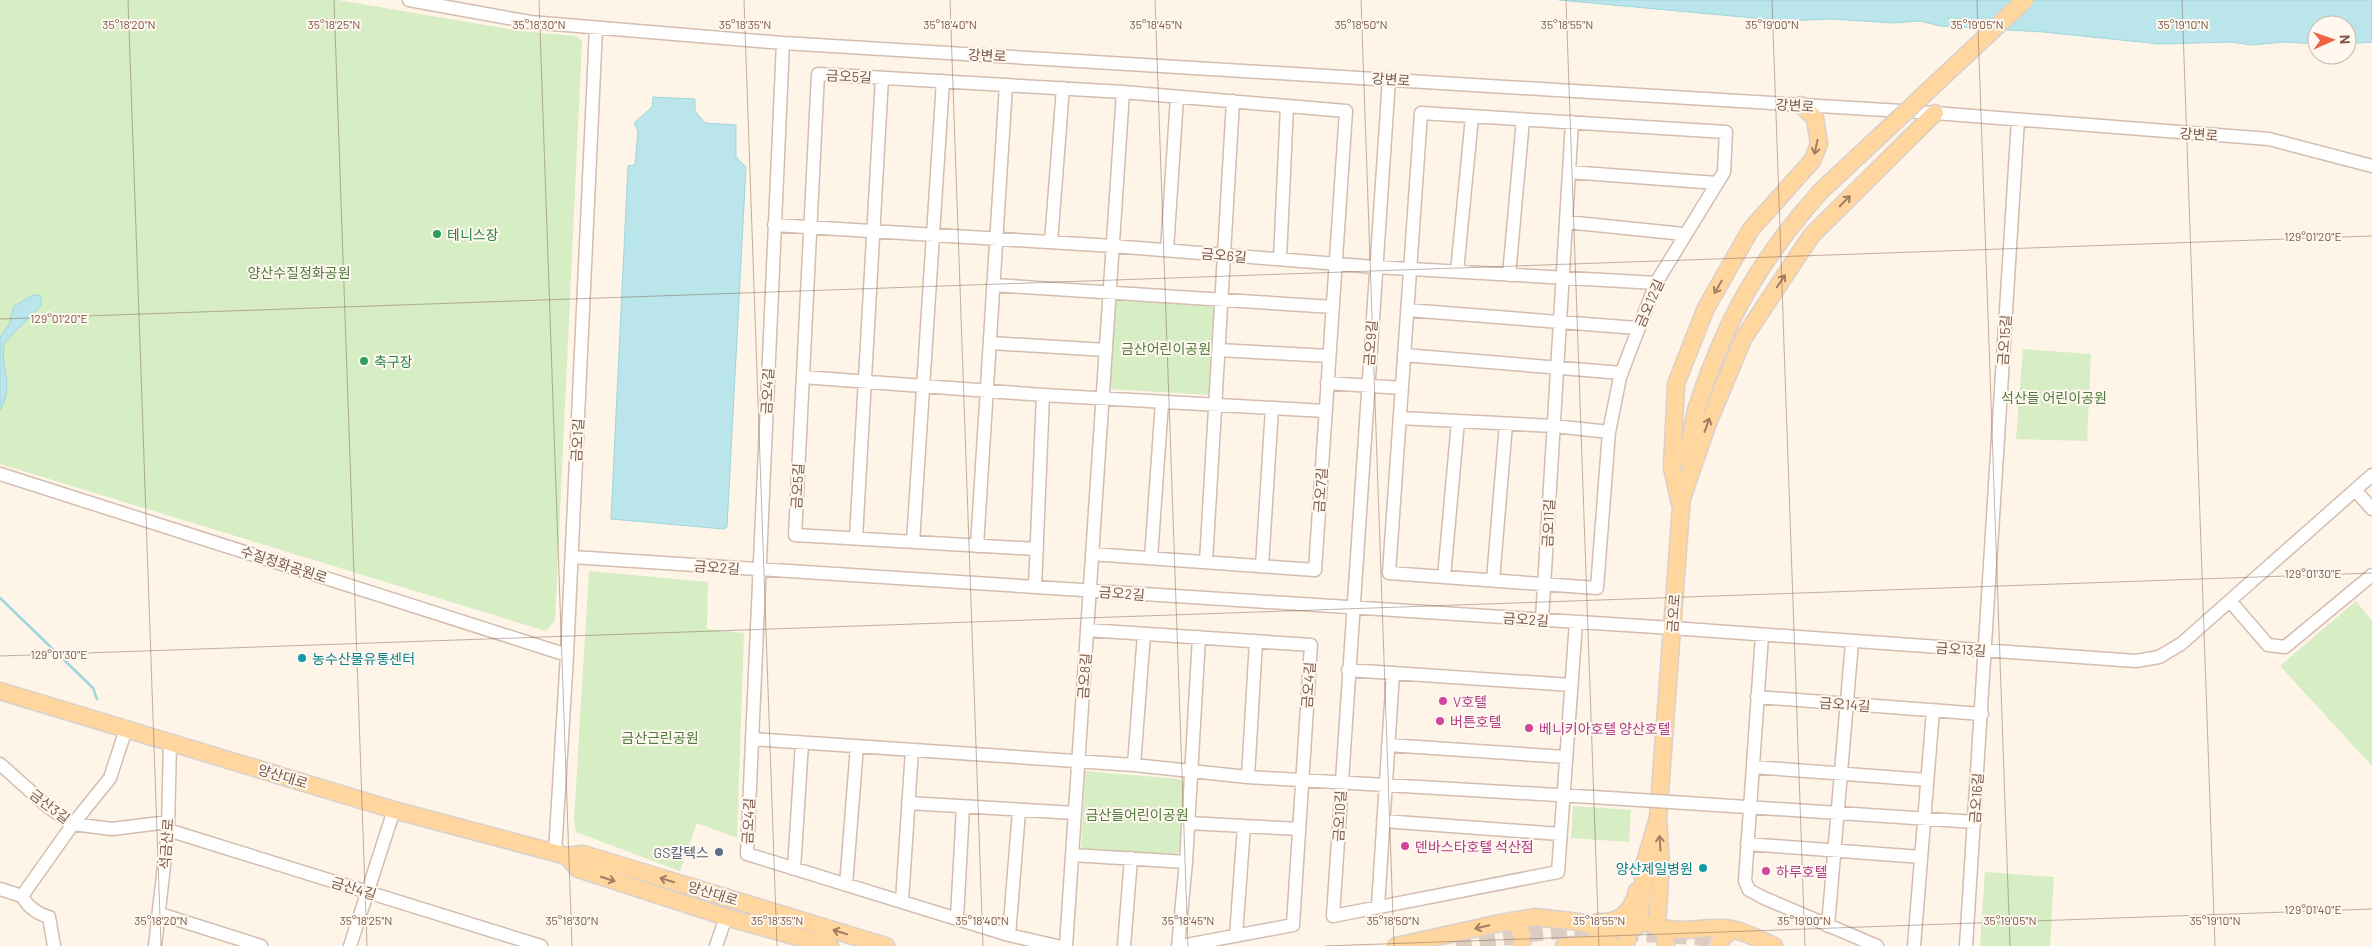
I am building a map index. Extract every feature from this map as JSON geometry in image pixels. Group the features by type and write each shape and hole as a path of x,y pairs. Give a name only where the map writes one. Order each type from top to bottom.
{"main road":[{"name":"금오로","path":"1657,926 1660,884 1658,818 1680,504 1696,410 1712,364 1742,297 1760,268 1795,220 1821,191 2024,0"},
{"path":"1680,504 1672,468 1676,384 1706,308 1751,229 1812,161 1819,144 1815,118 1801,105"},
{"path":"1680,504 1708,423 1742,338 1811,236 1935,113"},
{"name":"양산대로","path":"0,690 394,810 561,854 583,854 886,946"},
{"name":"금오로","path":"1626,946 1628,933 1634,927 1642,901 1644,865 1658,818"},
{"name":"양산대로","path":"561,854 578,869 726,917 830,946"},
{"path":"1396,946 1535,917 1579,922 1612,921 1628,912 1635,899 1644,865"},
{"path":"1660,884 1665,910 1672,921 1684,925 1703,924 1727,929 1774,946"},
{"path":"1511,921 1521,930 1523,935 1521,946"},
{"path":"1579,922 1604,930 1634,927 1646,923 1687,932 1727,929"},
{"path":"1657,926 1665,937 1666,946"},
{"path":"1718,946 1727,929"},
{"path":"1564,946 1596,943 1613,946"}],"street":[{"name":"강변로","path":"409,0 530,22 783,43 1935,113 2269,139 2372,166"},
{"name":"금오1길","path":"561,854 567,655 596,28"},
{"name":"금오4길","path":"783,43 747,854 1009,935 1057,946"},
{"name":"금오5길","path":"1037,549 795,535 818,74 1123,92"},
{"name":"금오5길","path":"856,538 882,78"},
{"name":"금오9길","path":"1352,608 1389,79"},
{"path":"912,542 943,81"},
{"path":"978,546 1006,85"},
{"path":"1051,242 1063,88"},
{"path":"1090,591 1123,92"},
{"name":"금오7길","path":"1092,554 1315,570 1328,383 1346,111 1123,92"},
{"path":"1167,250 1177,97"},
{"path":"1206,562 1234,102"},
{"path":"1280,260 1288,106"},
{"name":"금오12길","path":"1421,114 1472,116 1726,132 1724,172 1684,234 1656,284 1622,373 1610,432 1597,588 1388,574 1421,114"},
{"path":"1457,272 1472,116"},
{"path":"1509,275 1523,120"},
{"name":"금오15길","path":"1986,651 2018,120"},
{"name":"금오11길","path":"1542,620 1572,122"},
{"path":"1569,172 1717,183"},
{"path":"1566,222 1684,234"},
{"path":"774,225 1113,246"},
{"name":"금오6길","path":"1113,246 1410,269"},
{"path":"1410,269 1656,284"},
{"path":"994,284 1333,306"},
{"path":"1407,310 1638,328"},
{"path":"990,344 1106,350"},
{"path":"1219,350 1329,356"},
{"path":"1404,355 1622,373"},
{"path":"803,377 1043,395 1326,411"},
{"path":"1328,383 1402,388"},
{"path":"1035,587 1043,395"},
{"path":"1151,558 1162,402"},
{"path":"1262,566 1272,408"},
{"path":"1400,418 1554,426 1610,432"},
{"path":"1444,577 1458,421"},
{"path":"1493,580 1506,424"},
{"name":"수질정화공원로","path":"0,474 567,655"},
{"name":"금오13길","path":"1672,628 2114,660 2147,660 2164,654 2181,644 2372,475"},
{"path":"2355,490 2372,509"},
{"name":"금오2길","path":"572,557 1672,628"},
{"path":"2230,601 2268,645 2286,647 2372,575"},
{"name":"금오8길","path":"1066,946 1090,591"},
{"name":"금오10길","path":"1352,608 1333,916 1558,872 1576,622"},
{"name":"금오4길","path":"1087,630 1199,637 1311,645 1293,925 1179,946 1192,770 1199,637"},
{"path":"1134,765 1144,634"},
{"path":"1762,635 1745,881 1749,890 1877,946"},
{"path":"1248,777 1256,641"},
{"path":"1828,926 1852,642"},
{"name":"금오16길","path":"1966,946 1986,651"},
{"path":"1348,670 1571,685"},
{"path":"1378,906 1393,673"},
{"name":"금오14길","path":"1757,697 1982,714"},
{"path":"1914,946 1933,710"},
{"path":"22,896 73,824 110,778 126,729"},
{"path":"752,739 1134,765 1248,777 1563,794 1975,822"},
{"name":"석금산로","path":"156,946 168,826 170,742"},
{"path":"794,869 802,743"},
{"path":"1388,745 1566,757"},
{"path":"846,885 857,746"},
{"path":"902,901 912,750"},
{"name":"금산3길","path":"0,764 47,806 73,824 112,829 168,826"},
{"path":"1752,768 1927,780"},
{"path":"908,803 1075,813"},
{"path":"956,918 964,806"},
{"path":"350,946 394,810"},
{"path":"1009,935 1019,811"},
{"path":"1383,821 1560,834"},
{"path":"1188,823 1298,828"},
{"name":"금산4길","path":"168,826 367,892 536,945"},
{"path":"1236,936 1244,826"},
{"path":"1747,844 1921,857"},
{"path":"1072,855 1186,862"},
{"path":"1124,946 1131,858"},
{"path":"0,889 22,896 26,903 40,914 49,918 54,946"},
{"path":"160,914 253,945"},
{"path":"716,946 726,917"}],"green space":[{"name":"양산수질정화공원","path":"0,0 338,0 520,31 576,36 582,41 555,620 546,631 0,464"},
{"name":"금산어린이공원","path":"1115,299 1215,307 1210,395 1109,389"},
{"name":"석산들 어린이공원","path":"2023,349 2091,354 2087,441 2016,439"},
{"name":"금산근린공원","path":"589,571 708,582 707,629 744,633 737,838 697,823 680,871 576,832 574,819"},
{"path":"2356,601 2372,621 2372,766 2280,666"},
{"name":"금산들어린이공원","path":"1085,771 1180,779 1184,785 1181,851 1174,855 1081,850"},
{"path":"1573,806 1631,810 1629,842 1571,838"},
{"path":"1985,872 2054,877 2050,946 1980,946"}],"water":[{"path":"1559,0 2372,0 2372,42 2357,43 2357,15 2307,15 2307,43 2285,42 2252,45 2230,42 2160,44 2043,32 1940,26 1920,21 1894,23 1831,19 1786,21"},
{"path":"653,97 695,99 695,111 705,123 736,125 736,157 746,167 727,527 724,529 611,519 628,166 635,165 638,131 634,123 652,107"},
{"path":"33,295 41,296 41,305 4,345 3,354 7,385 0,410 0,337 9,325 14,306"}],"waterway":[{"path":"0,598 93,688 97,699"}],"tunnel":[{"path":"1456,946 1528,934 1573,930 1697,937 1729,946"}],"place":[{"name":"테니스장","path":"437,234"},
{"name":"축구장","path":"364,361"},
{"name":"농수산물유통센터","path":"302,658"},
{"name":"V호텔","path":"1443,701"},
{"name":"버튼호텔","path":"1440,721"},
{"name":"베니키아호텔 양산호텔","path":"1529,728"},
{"name":"덴바스타호텔 석산점","path":"1405,846"},
{"name":"GS칼텍스","path":"719,852"},
{"name":"양산제일병원","path":"1703,868"},
{"name":"하루호텔","path":"1766,871"}]}
